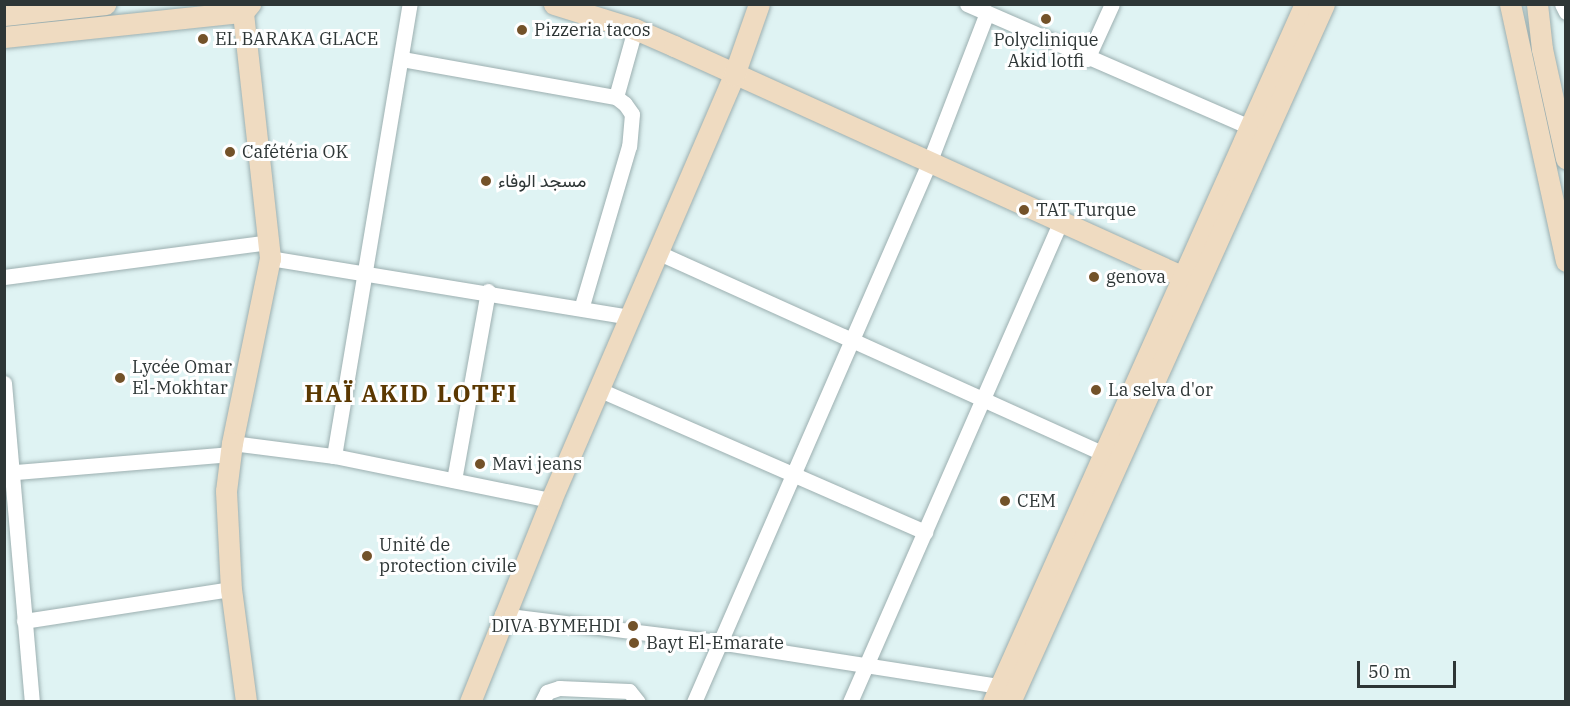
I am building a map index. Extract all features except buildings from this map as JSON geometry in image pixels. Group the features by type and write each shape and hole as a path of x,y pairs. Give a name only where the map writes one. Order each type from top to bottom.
{"street":[{"path":"4,15 105,4"},
{"path":"334,456 367,272 410,4"},
{"path":"470,702 502,615 734,75 759,4"},
{"path":"967,4 1087,59 1258,130"},
{"path":"1087,59 1112,4"},
{"path":"1258,130 1305,4"},
{"path":"502,615 718,642 866,666 1005,694 1258,130 1324,4"},
{"path":"1510,4 1566,261"},
{"path":"1537,4 1542,50 1566,158"},
{"path":"1562,4 1566,12"},
{"path":"562,5 635,29 1060,223 1191,280"},
{"path":"4,37 245,7 270,250 231,448 226,491 231,589 246,702"},
{"path":"694,702 718,642 929,163 987,14"},
{"path":"616,97 635,29"},
{"path":"402,59 616,97 632,114 629,146 582,306"},
{"path":"850,702 1060,223"},
{"path":"4,277 270,250 367,272 582,306 631,317"},
{"path":"659,253 1112,457"},
{"path":"454,480 488,291"},
{"path":"4,383 10,474 32,702"},
{"path":"600,390 792,476 925,532"},
{"path":"10,474 231,448 334,456 551,500"},
{"path":"24,621 231,589"},
{"path":"542,702 547,692 560,688 630,691 638,702"}],"place":[{"name":"Polyclinique Akid lotfi","path":"1046,19"},
{"name":"Pizzeria tacos","path":"522,30"},
{"name":"EL BARAKA GLACE","path":"203,39"},
{"name":"Cafétéria OK","path":"230,152"},
{"name":"مسجد الوفاء","path":"486,181"},
{"name":"TAT Turque","path":"1024,210"},
{"name":"genova","path":"1094,277"},
{"name":"Lycée Omar El-Mokhtar","path":"120,378"},
{"name":"La selva d'or","path":"1096,390"},
{"name":"Mavi jeans","path":"480,464"},
{"name":"CEM","path":"1005,501"},
{"name":"Unité de protection civile","path":"367,556"},
{"name":"DIVA BYMEHDI","path":"633,626"},
{"name":"Bayt El-Emarate","path":"634,643"}],"district":[{"name":"HAÏ AKID LOTFI","path":"411,394"}]}
